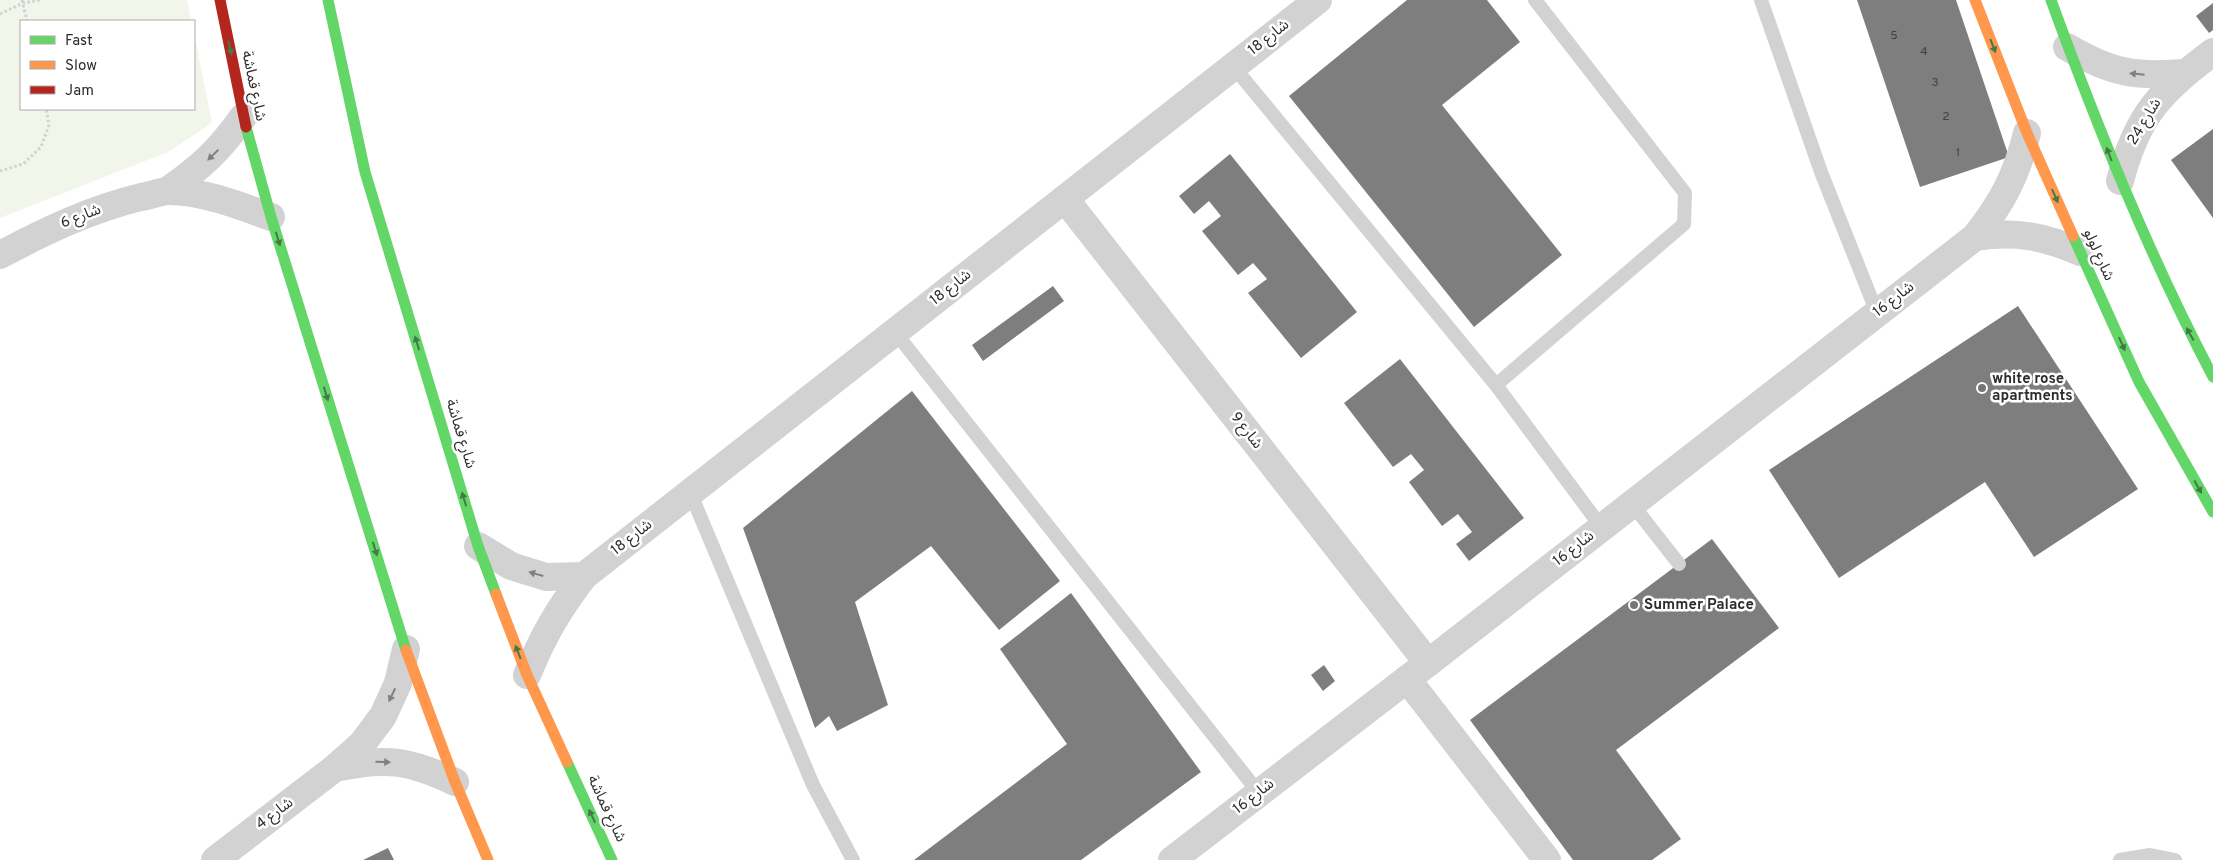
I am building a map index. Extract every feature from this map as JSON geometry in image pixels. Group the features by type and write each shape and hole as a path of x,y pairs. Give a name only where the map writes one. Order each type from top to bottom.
{"street":[{"name":"شارع قماشة","path":"220,0 243,117 271,217 406,649 454,782 488,860"},
{"name":"شارع قماشة","path":"328,0 365,172 478,546 527,675 612,860"},
{"name":"شارع 18","path":"527,675 542,639 561,606 584,576 1318,0"},
{"name":"شارع لولو","path":"1975,0 2027,133 2139,382 2213,512"},
{"path":"2051,0 2120,181 2184,324 2213,377"},
{"name":"شارع 24","path":"2068,47 2094,62 2124,72 2155,76 2186,72"},
{"name":"شارع 24","path":"2120,181 2128,150 2142,120 2162,94 2186,72 2213,52"},
{"name":"شارع 6","path":"167,192 196,171 222,146 243,117"},
{"name":"شارع 16","path":"1172,860 1975,237 2009,189 2020,162 2027,133"},
{"name":"شارع 6","path":"0,255 40,234 81,216 124,201 167,192 203,196 237,204 271,217"},
{"name":"شارع 9","path":"1065,199 1418,671 1547,860"},
{"name":"شارع 16","path":"1975,237 2002,233 2028,235 2055,241 2080,252"},
{"path":"478,546 510,566 546,577 584,576"},
{"name":"شارع 4","path":"216,860 336,768 362,744 383,716 398,683 406,649"},
{"name":"شارع 4","path":"336,768 366,761 397,762 427,769 454,782"}],"lane":[{"path":"1496,385 1684,224 1685,193 1535,0"},
{"path":"1761,0 1821,172 1877,313"},
{"path":"1233,66 1496,385 1602,528"},
{"path":"895,332 1259,793"},
{"path":"690,492 813,785 853,860"},
{"path":"1632,504 1679,564"},
{"path":"2120,860 2150,855 2175,860"}],"path":[{"path":"0,14 22,2 41,0"},
{"path":"22,2 27,20"},
{"path":"0,171 23,164 41,147 49,125 46,110"}],"shaded area":[{"path":"0,0 187,0 191,20 20,20 20,110 195,110 195,38 212,123 168,152 0,218"}],"building":[{"path":"1407,0 1487,0 1520,42 1442,105 1562,255 1474,327 1289,96"},
{"path":"1857,0 1956,0 2009,157 1920,187"},
{"path":"2213,3 2213,30 2209,33 2196,16"},
{"path":"2213,129 2213,218 2171,160"},
{"path":"1230,154 1357,312 1301,358 1248,293 1267,279 1253,263 1238,275 1202,231 1221,216 1209,201 1194,214 1179,196"},
{"path":"1053,286 1064,301 983,361 972,345"},
{"name":"white rose apartments","path":"2018,306 2138,489 2034,557 1985,482 1839,578 1769,470"},
{"path":"1400,359 1524,518 1469,561 1456,544 1472,532 1458,514 1442,526 1409,482 1424,470 1411,454 1393,467 1344,403"},
{"path":"912,391 1060,581 999,630 931,546 855,602 888,705 837,731 829,716 815,728 743,528"},
{"path":"1712,539 1779,628 1616,750 1681,839 1652,860 1573,860 1470,720"},
{"path":"1071,593 1201,772 1081,860 914,860 1067,744 1000,649"},
{"path":"1324,665 1335,681 1323,691 1311,675"},
{"path":"388,848 394,860 363,860"}],"traffic: fast":[{"path":"328,0 365,172 478,546 496,594"},
{"path":"2051,0 2106,144 2146,238 2213,377"},
{"path":"246,127 271,217 406,650"},
{"path":"2073,236 2139,382 2213,512"},
{"path":"567,762 612,860"}],"traffic: slow":[{"path":"1975,0 2027,133 2073,236"},
{"path":"496,594 527,675 567,762"},
{"path":"406,650 455,782 488,860"}],"traffic: jam":[{"path":"220,0 246,127"}],"place":[{"name":"white rose apartments","path":"1982,388"},
{"name":"Summer Palace","path":"1634,605"}]}
